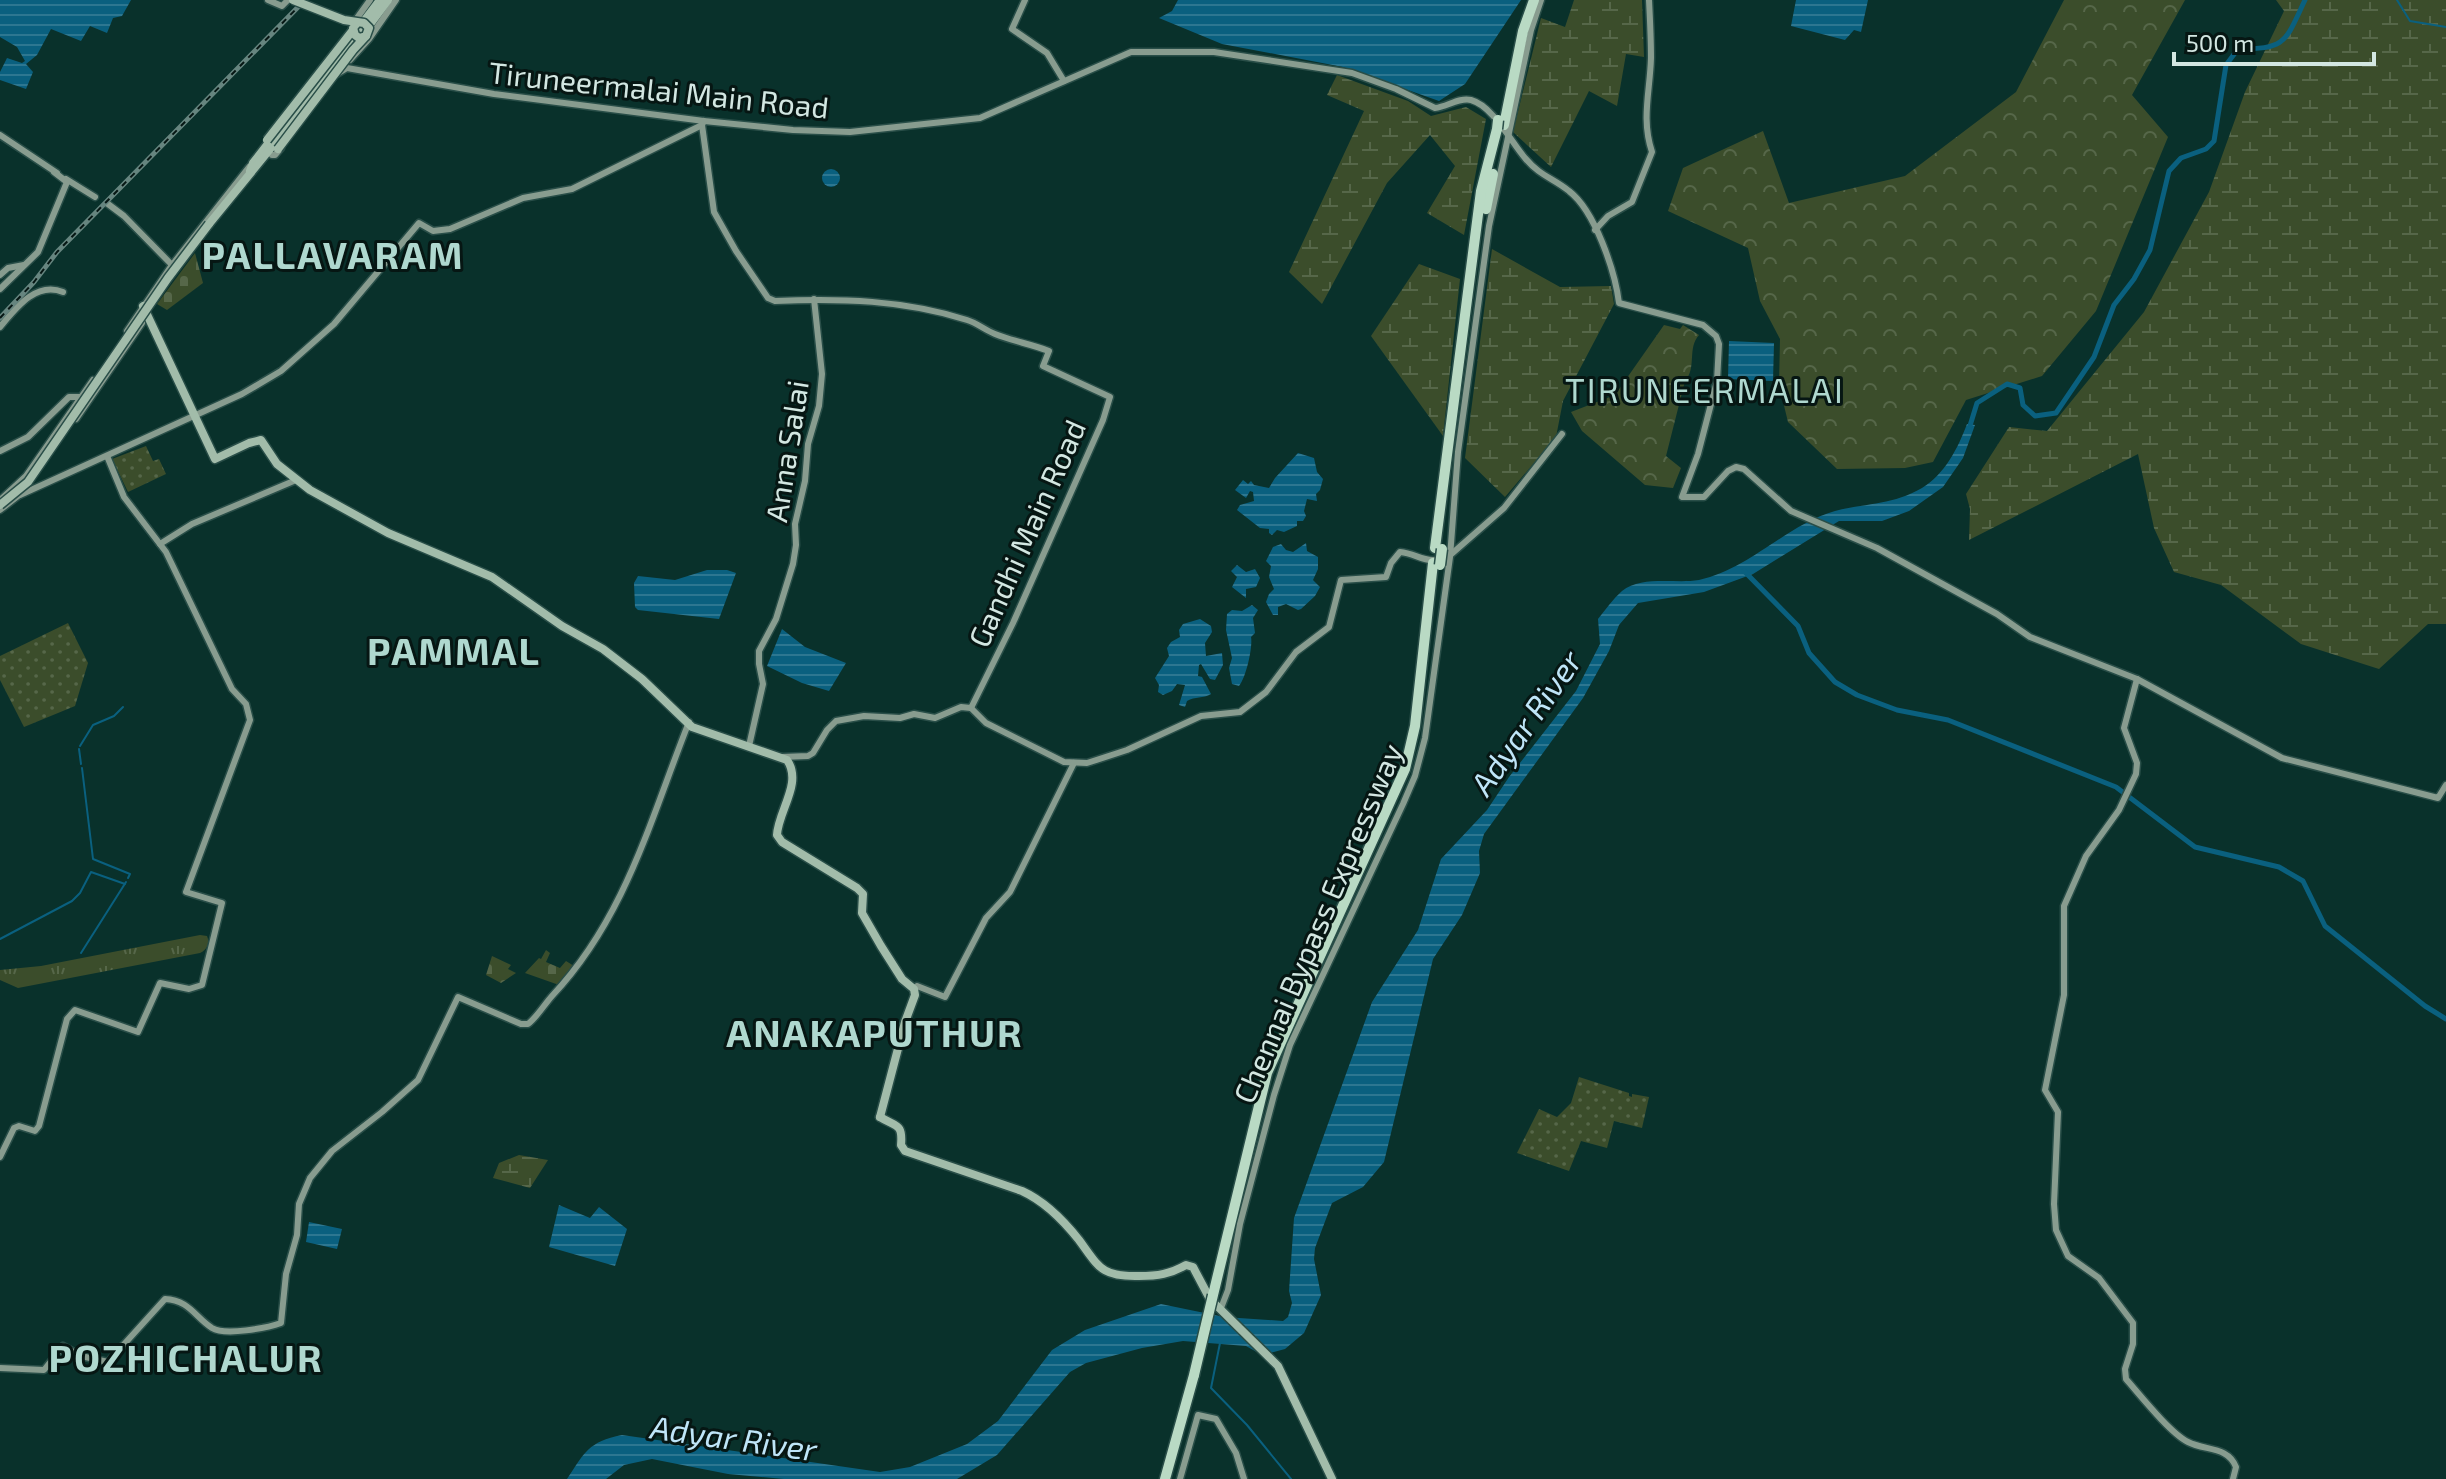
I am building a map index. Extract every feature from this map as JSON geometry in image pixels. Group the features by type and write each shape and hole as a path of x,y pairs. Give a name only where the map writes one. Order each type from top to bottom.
{"highway":[{"name":"Chennai Bypass Expressway","path":"1502,129 1515,39 1527,0"},
{"name":"Chennai Bypass Expressway","path":"1172,1479 1219,1302 1267,1073 1396,795 1416,743 1454,450 1481,191 1502,129 1523,31 1534,0"},
{"name":"Chennai Bypass Expressway","path":"1165,1479 1198,1376"}],"main road":[{"path":"268,149 375,0"},
{"path":"0,504 28,482 211,220 330,76 375,0"},
{"path":"268,149 304,93 338,64 392,0"},
{"path":"211,220 253,168 253,163 368,34 392,0"},
{"path":"286,1 355,25 367,24 368,34"},
{"path":"355,25 357,37 368,34"},
{"path":"145,310 215,459 261,440 277,464 296,480 370,524 492,577 562,626 611,654 700,731 782,757 791,767"},
{"path":"796,757 791,767 791,785 777,835 782,842 863,894 862,913 902,979 914,989 915,995 880,1117 898,1126 905,1151 1038,1198 1078,1240 1091,1260 1101,1269 1118,1276 1168,1275 1186,1265 1193,1267 1210,1299 1219,1302 1276,1364 1332,1479"}],"street":[{"path":"268,0 286,1"},
{"path":"1025,0 1012,29 1047,53 1064,81"},
{"path":"1502,129 1541,0"},
{"path":"1595,230 1608,216 1632,202 1652,152 1646,139 1645,126 1651,62 1649,0"},
{"path":"268,149 275,155 280,149 338,64 355,25"},
{"name":"Tiruneermalai Main Road","path":"338,64 494,94 703,123 850,132 980,118 1131,52 1144,51 1214,52 1334,70 1387,88 1433,111 1472,103 1482,108 1542,176 1565,188 1581,203 1614,275 1619,303 1703,325 1716,336 1719,368 1704,430 1682,497 1704,497 1728,471 1736,467 1752,475 1791,511 1877,548 1997,614 2030,637 2137,679"},
{"path":"0,504 196,416 281,371 334,324 419,223 433,231 450,229 523,198 572,189 703,123 714,212 736,251 768,298 775,301 814,299"},
{"path":"0,135 95,197"},
{"path":"20,495 172,265 253,163"},
{"path":"0,289 42,245 67,182 54,172"},
{"path":"108,204 172,265"},
{"path":"145,310 213,224 211,220"},
{"path":"0,275 8,268 27,264"},
{"path":"0,327 34,293 52,288 63,292"},
{"name":"Gandhi Main Road","path":"814,299 877,302 967,320 992,333 1049,351 1043,366 1110,397 1013,623 971,708"},
{"name":"Anna Salai","path":"749,746 763,684 759,651 776,619 793,564 795,524 805,481 808,444 819,406 822,374 814,299"},
{"path":"0,451 28,437 69,397 86,398"},
{"path":"0,504 86,398"},
{"path":"782,757 813,753 836,721 864,716 900,718 914,714 935,718 961,707 971,708 986,723 1054,759 1087,763 1127,750 1201,716 1240,712 1266,692 1296,652 1329,627 1341,580 1386,577 1391,563 1400,552 1414,553 1431,561 1506,505 1562,434"},
{"path":"0,1157 14,1128 19,1126 35,1131 39,1126 70,1015 75,1010 138,1032 160,983 189,989 202,985 222,903 186,892 250,720 248,707 232,689 166,552 124,497 106,456"},
{"path":"1219,1302 1228,1290 1240,1224 1290,1045 1415,776 1425,738 1451,472"},
{"path":"158,543 162,544 172,534 192,524 296,480"},
{"path":"13,490 20,495"},
{"path":"166,552 167,540"},
{"path":"2233,1479 2236,1467 2229,1456 2181,1438 2126,1379 2125,1369 2132,1351 2133,1323 2099,1278 2068,1256 2060,1243 2054,1221 2058,1112 2045,1090 2064,995 2064,906 2086,856 2119,810 2136,774 2137,763 2124,728 2137,679 2282,758 2438,798 2446,785"},
{"path":"0,1368 44,1370 63,1346 76,1354 108,1362 165,1299 183,1302 210,1327 220,1331 278,1325 283,1321 286,1274 296,1240 299,1204 310,1178 332,1151 418,1080 458,997 521,1024 528,1024 579,966 610,917 638,861 689,723"},
{"path":"914,989 917,986 945,997 986,918 1010,892 1074,763"},
{"path":"1180,1479 1198,1415 1216,1419 1236,1453 1244,1479"}],"green space":[{"path":"1574,0 1642,0 1644,57 1626,54 1617,106 1589,91 1551,167 1513,132 1541,18 1565,27"},
{"path":"2064,0 2185,0 2132,95 2168,137 2096,311 2042,376 1966,400 1933,462 1905,468 1837,469 1788,422 1779,385 1780,339 1760,301 1748,248 1668,211 1683,168 1763,131 1789,203 1905,176 2016,92"},
{"path":"2276,0 2446,0 2446,624 2428,624 2379,669 2301,644 2221,585 2174,572 2154,528 2138,454 1969,540 1970,509 1966,494 2009,427 2047,431 2144,312 2209,192 2245,92 2284,11"},
{"path":"1337,75 1408,101 1431,116 1466,107 1486,119 1464,235 1427,213 1455,166 1430,135 1387,183 1322,304 1289,272 1364,111 1327,95"},
{"path":"1492,249 1560,287 1611,286 1614,304 1563,401 1556,437 1505,497 1465,458"},
{"path":"195,253 203,283 167,310 157,304"},
{"path":"1419,264 1460,279 1443,436 1371,336"},
{"path":"1664,325 1680,329 1683,325 1699,335 1693,346 1691,370 1685,381 1666,456 1681,468 1673,488 1645,485 1582,431 1571,412 1615,395"},
{"path":"146,446 153,461 159,459 166,474 128,492 112,459"},
{"path":"68,623 88,663 75,706 24,727 0,680 0,656"},
{"path":"207,936 208,941 200,953 18,988 0,980 0,970 41,966"},
{"path":"546,950 550,953 546,962 560,968 566,961 574,966 559,985 525,973"},
{"path":"492,956 511,965 508,969 516,973 501,983 486,975"},
{"path":"1579,1077 1629,1093 1632,1097 1632,1094 1649,1097 1642,1128 1614,1121 1607,1148 1581,1141 1569,1171 1517,1153 1539,1109 1557,1117 1571,1103"},
{"path":"519,1155 548,1160 530,1188 493,1178 499,1163"}],"water":[{"path":"0,0 131,0 122,16 113,18 107,33 90,26 81,41 51,29 37,55 26,64 33,72 26,89 0,80 0,72 7,58 22,63 25,61 17,47 0,37"},
{"path":"1178,0 1521,0 1465,84 1439,101 1343,67 1222,44 1159,18 1172,11"},
{"path":"1796,0 1868,0 1861,32 1854,30 1845,40 1791,26"},
{"path":"831,169 840,178 831,187 822,178"},
{"path":"1729,341 1774,343 1773,381 1728,379"},
{"path":"1967,424 1975,425 1963,458 1943,487 1909,511 1882,521 1839,521 1753,574 1704,592 1638,603 1619,625 1609,651 1583,698 1484,834 1479,851 1480,873 1462,915 1433,959 1384,1162 1363,1187 1332,1203 1315,1248 1321,1295 1304,1333 1285,1349 1262,1355 1246,1346 1183,1341 1086,1363 1070,1372 997,1455 957,1479 784,1479 728,1474 652,1459 624,1465 606,1479 567,1479 594,1445 622,1435 880,1472 910,1467 967,1444 998,1421 1052,1350 1085,1330 1161,1304 1224,1317 1283,1321 1288,1317 1292,1303 1289,1291 1294,1218 1372,1002 1418,930 1441,859 1487,810 1576,691 1600,644 1598,619 1630,586 1699,580 1735,567 1817,518 1911,494 1930,482 1950,460"},
{"path":"1298,453 1314,458 1317,472 1323,479 1316,494 1317,501 1307,499 1306,516 1303,521 1297,521 1297,526 1284,532 1277,530 1272,535 1269,529 1260,528 1237,510 1240,505 1254,501 1253,492 1250,491 1246,498 1235,490 1243,480 1269,488"},
{"path":"1306,543 1307,551 1318,557 1318,569 1313,580 1320,587 1301,609 1286,604 1278,607 1278,615 1273,615 1266,602 1274,589 1269,577 1271,566 1266,561 1273,547 1281,544 1293,552"},
{"path":"1237,565 1246,572 1255,569 1260,578 1256,587 1246,589 1246,598 1232,587 1237,577 1231,571"},
{"path":"707,570 736,573 719,619 638,610 635,607 634,583 638,576 675,580"},
{"path":"1252,605 1258,610 1253,618 1255,633 1251,637 1248,662 1239,686 1232,684 1229,668 1232,658 1226,630 1227,614"},
{"path":"1200,619 1211,626 1212,632 1205,643 1206,656 1222,653 1223,665 1215,680 1210,679 1199,665 1198,676 1202,677 1211,694 1190,699 1185,707 1179,705 1185,685 1177,684 1172,691 1163,695 1158,692 1159,685 1155,678 1169,656 1167,648 1180,637 1179,630 1183,624"},
{"path":"782,629 805,647 846,663 829,691 802,683 767,666"},
{"path":"559,1205 590,1218 599,1207 627,1229 615,1266 549,1247"},
{"path":"309,1222 342,1229 337,1249 306,1242"}],"waterway":[{"name":"Adyar River","path":"1969,429 1977,403 2007,384 2020,388 2023,405 2035,416 2056,413 2094,357 2114,305 2134,279 2150,250 2169,171 2181,158 2206,149 2214,141 2226,65 2238,49 2266,47 2282,40 2305,0"},
{"path":"2397,0 2410,21 2446,27"},
{"path":"1744,571 1798,626 1809,653 1835,682 1857,695 1897,710 1948,720 2116,787 2195,847 2279,867 2303,881 2325,926 2425,1006 2446,1019"},
{"path":"80,746 93,725 114,716 123,707"},
{"path":"79,749 81,764"},
{"path":"82,768 93,859 130,874 128,878"},
{"path":"0,939 72,901 91,872 125,884"},
{"path":"81,953 126,882"},
{"path":"1220,1343 1211,1388 1247,1425 1291,1479"}],"railway":[{"path":"0,318 57,252 305,0"}],"district":[{"name":"PALLAVARAM","path":"333,254"},
{"name":"TIRUNEERMALAI","path":"1705,389"},
{"name":"PAMMAL","path":"454,650"},
{"name":"ANAKAPUTHUR","path":"875,1032"},
{"name":"POZHICHALUR","path":"186,1357"}]}
